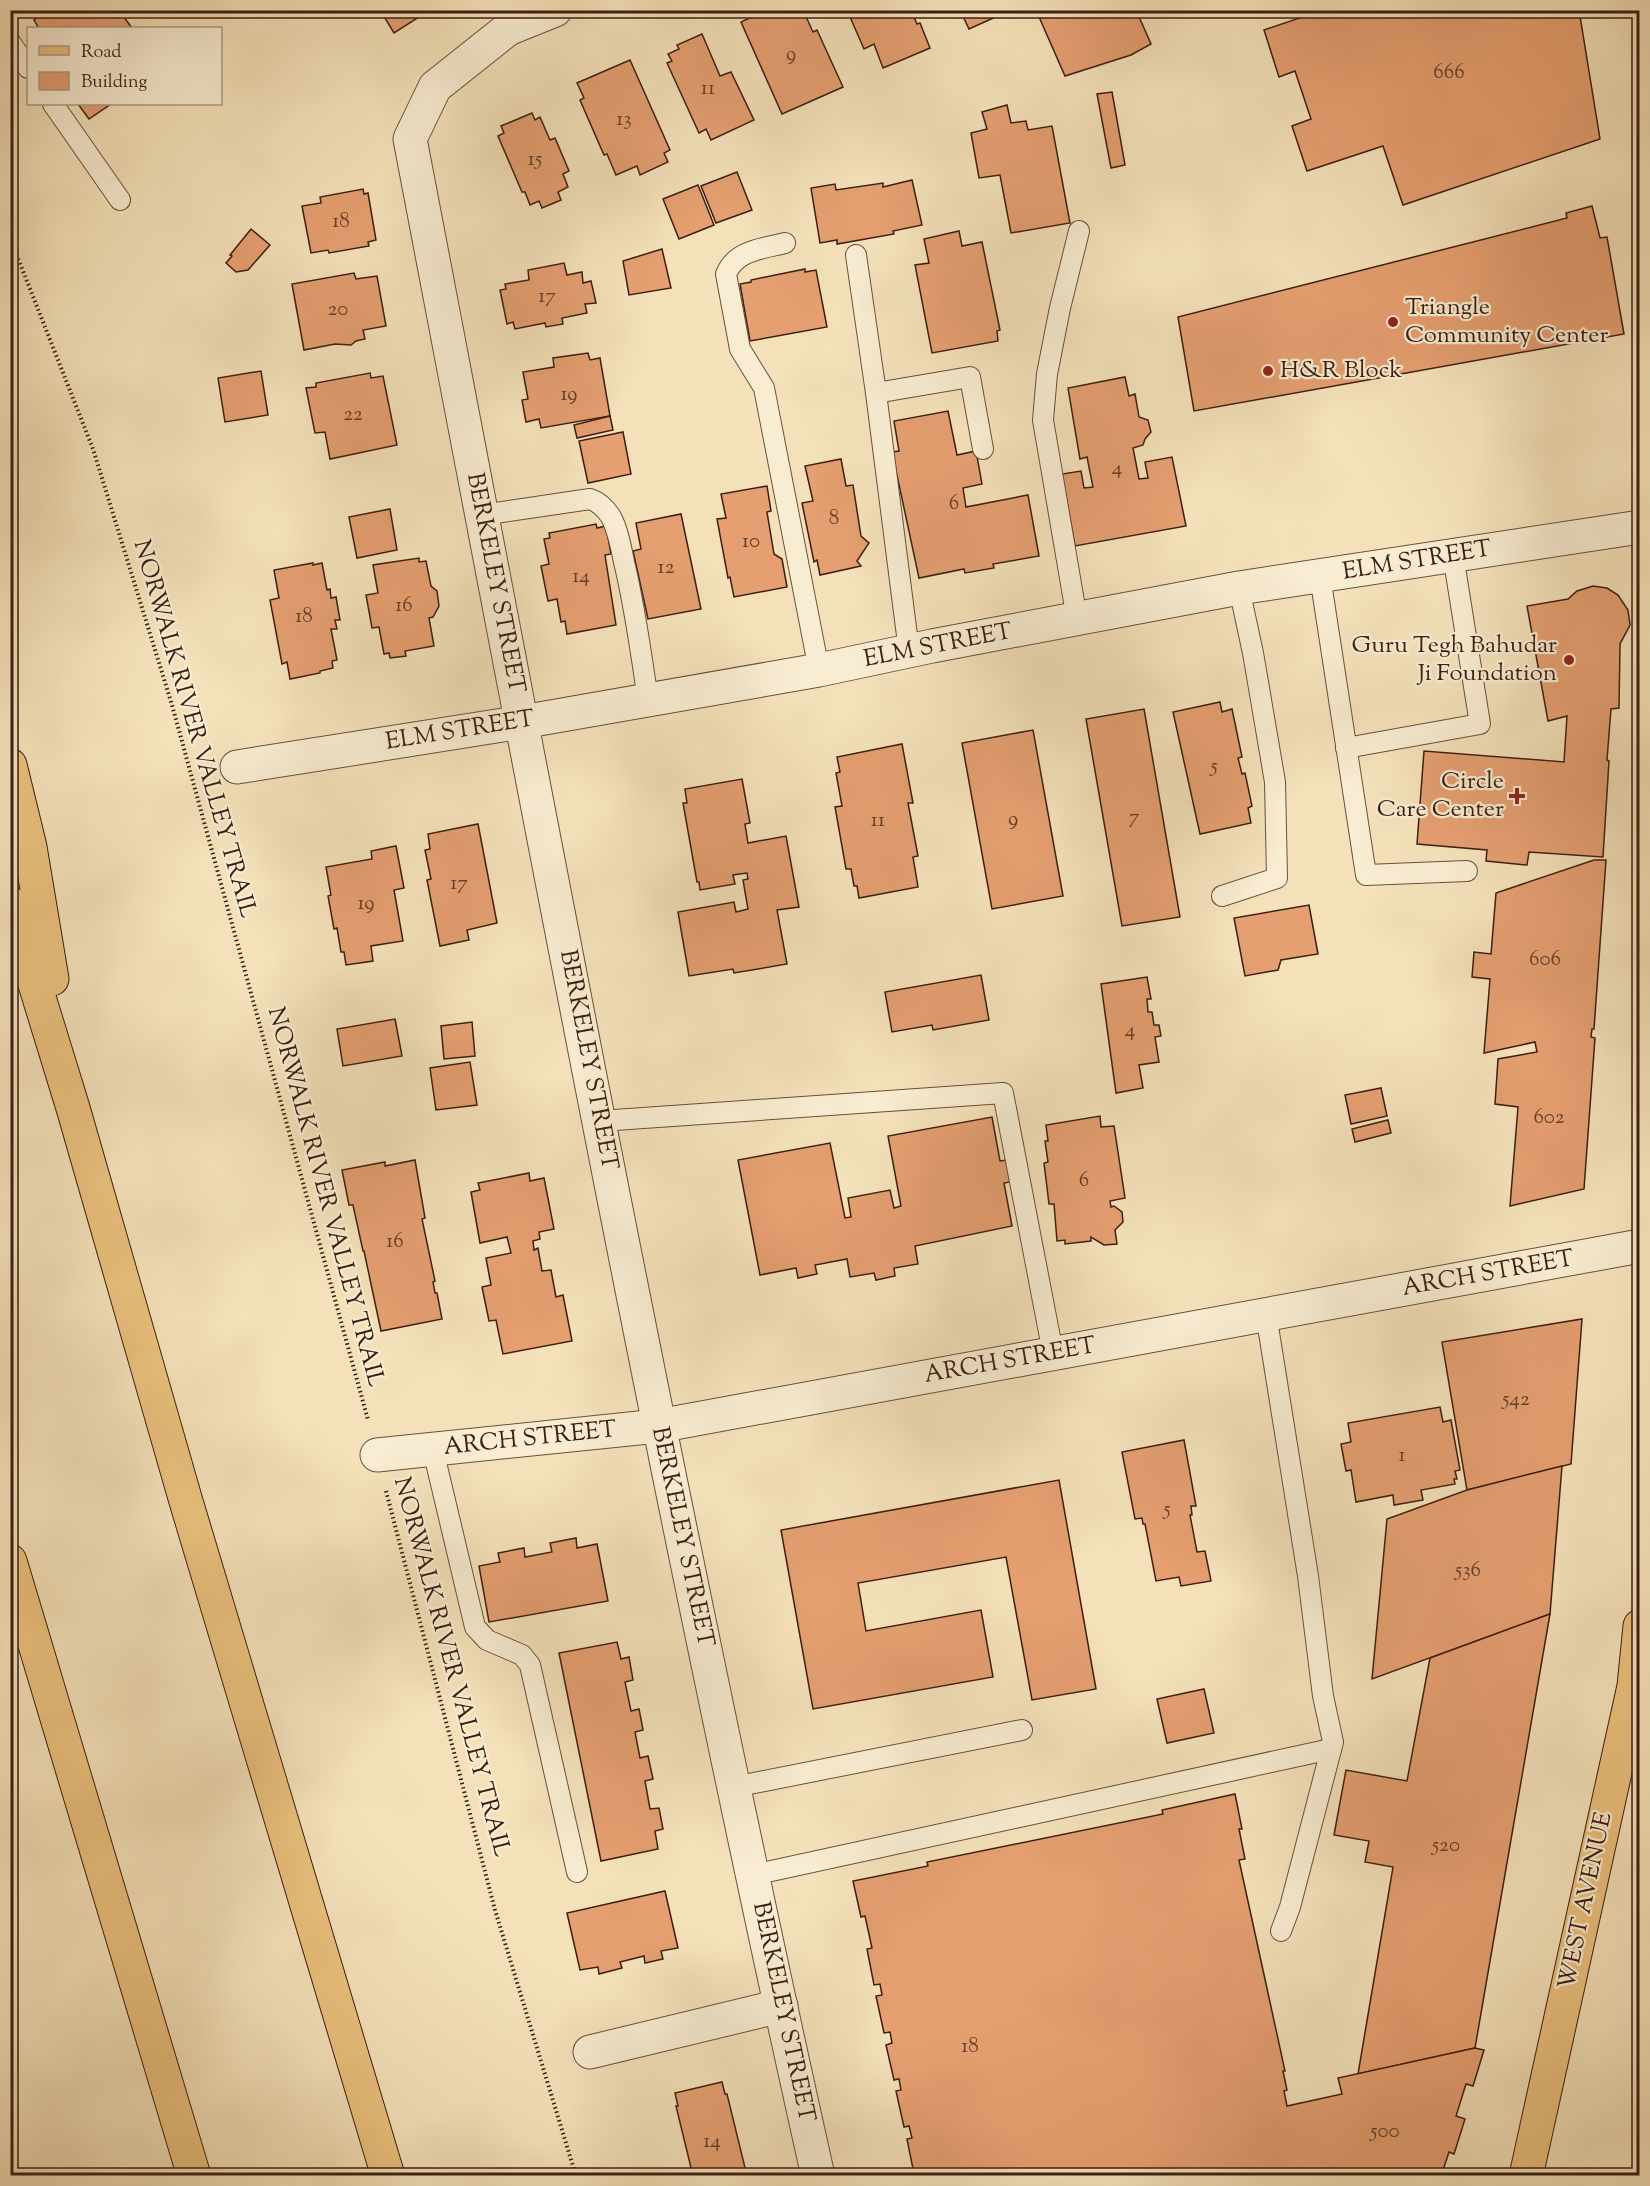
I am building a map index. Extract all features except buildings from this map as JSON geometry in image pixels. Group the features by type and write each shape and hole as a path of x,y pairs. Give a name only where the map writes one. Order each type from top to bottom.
{"main road":[{"path":"10,765 30,847 73,1108"},
{"path":"10,903 73,1108 185,1498 388,2175"},
{"path":"10,1561 194,2175"},
{"name":"WEST AVENUE","path":"1526,2175 1637,1685 1640,1626"}],"street":[{"name":"BERKELEY STREET","path":"555,10 508,29 435,87 410,139 658,1426 819,2175"},
{"name":"ELM STREET","path":"237,767 522,722 819,670 1239,588 1640,527"},
{"name":"ARCH STREET","path":"377,1455 658,1426 1640,1246"},
{"path":"590,2052 781,2006"}],"lane":[{"path":"10,42 27,67"},
{"path":"54,105 120,200"},
{"path":"1077,619 1043,420 1047,374 1079,231"},
{"path":"785,243 740,255 730,262 726,274 740,349 764,388 819,670"},
{"path":"856,255 909,651"},
{"path":"876,393 970,377 983,449"},
{"path":"482,515 590,499 597,501 604,508 619,538 634,602 648,700"},
{"path":"1347,748 1480,724 1453,555"},
{"path":"1320,576 1366,875 1467,871"},
{"path":"1222,897 1277,878 1275,782 1253,652 1239,588"},
{"path":"600,1121 1003,1093 1053,1353"},
{"path":"1266,1314 1308,1576 1323,1696 1333,1742 1290,1907 1281,1931"},
{"path":"433,1450 475,1627 487,1640 522,1655 530,1665 577,1872"},
{"path":"734,1787 1022,1730"},
{"path":"753,1875 1331,1749"}],"path":[{"name":"NORWALK RIVER VALLEY TRAIL","path":"10,238 93,449 172,705 377,1455 495,1910 576,2175"}],"place":[{"name":"Triangle Community Center","path":"1393,322"},
{"name":"H&R Block","path":"1268,371"},
{"name":"Guru Tegh Bahudar Ji Foundation","path":"1569,660"},
{"name":"Circle Care Center","path":"1517,796"}]}
